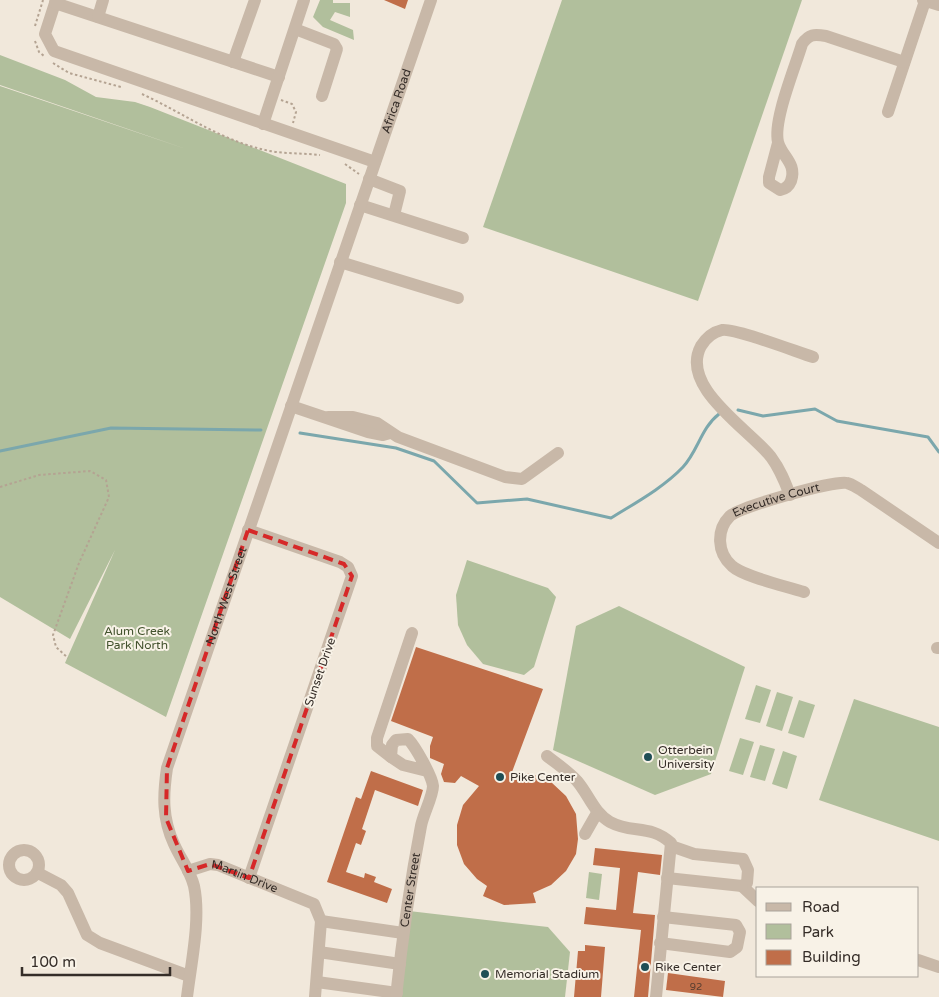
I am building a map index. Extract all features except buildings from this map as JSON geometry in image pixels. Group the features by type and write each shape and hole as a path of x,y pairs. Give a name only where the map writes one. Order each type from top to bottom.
{"street":[{"path":"98,17 103,0"},
{"path":"233,62 255,0"},
{"path":"263,124 304,0"},
{"name":"Africa Road","path":"361,203 431,0"},
{"path":"888,112 924,0 939,5"},
{"path":"279,77 98,17 56,1 44,34 54,51 375,162"},
{"path":"295,30 334,44 337,49 322,96"},
{"path":"778,143 777,123 802,44 807,37 814,34 826,36 904,62"},
{"path":"369,179 400,191 394,215"},
{"path":"361,203 463,238"},
{"name":"North West Street","path":"187,997 196,911 194,886 174,843 166,818 163,795 167,768 361,203"},
{"path":"340,262 458,298"},
{"path":"790,495 784,478 771,457 704,387 696,366 697,355 708,336 724,330 813,357"},
{"path":"291,406 368,432 383,435 390,433 460,462 511,478 522,479 558,453"},
{"name":"Executive Court","path":"804,592 733,568 724,558 720,546 721,529 731,514 832,483 847,483 861,490 939,544"},
{"name":"Sunset Drive","path":"248,530 340,562 348,567 352,576 249,878"},
{"path":"412,633 377,738 377,746 403,765 427,771"},
{"path":"391,757 392,745 396,740 408,739 427,771"},
{"path":"547,756 576,780 598,813 611,822 626,828 648,830 663,836 671,843 656,997"},
{"name":"Center Street","path":"397,995 403,933 421,823 433,786 427,771"},
{"path":"586,834 598,813"},
{"path":"671,846 694,854 743,859 748,870 747,883 742,886"},
{"name":"Martin Drive","path":"188,871 210,864 249,878 314,904 321,921"},
{"path":"38,872 61,885 68,893 87,934 100,943 189,976"},
{"path":"667,878 742,886 756,899"},
{"path":"660,943 730,952 737,947 740,932 736,924 663,917"},
{"path":"316,997 321,921 403,933"},
{"path":"319,952 400,964"},
{"path":"919,960 939,967"},
{"path":"317,982 397,995"}],"path":[{"path":"281,100 292,104 296,112 293,123"},
{"path":"0,487 39,475 73,472 90,471 106,480 109,496 79,562 53,635 56,647 68,658"}],"highlighted area":[{"path":"248,530 344,564 352,576 249,878 210,864 188,871 166,818 167,768"}],"green space":[{"path":"320,0 333,0 333,3 350,3 350,17 335,12 330,20 353,30 354,40 323,27 313,17"},
{"path":"562,0 802,0 698,301 483,227"},
{"name":"Alum Creek Park North","path":"0,55 65,80 96,97 135,102 150,107 346,184 346,203 166,717 65,663 115,550 70,639 0,597 0,86 189,150 0,85"},
{"path":"467,560 548,588 556,597 534,667 524,675 483,664 467,645 458,625 456,595"},
{"path":"619,606 745,667 711,774 655,795 553,750 576,626"},
{"path":"756,685 771,690 760,723 745,719"},
{"path":"777,692 793,697 782,731 766,726"},
{"path":"854,699 939,727 939,841 819,800"},
{"path":"799,700 815,705 804,738 788,733"},
{"path":"740,738 754,742 743,775 729,771"},
{"path":"760,745 775,749 765,781 750,777"},
{"path":"783,751 797,756 787,789 772,784"},
{"path":"589,872 602,874 599,900 586,898"},
{"name":"Memorial Stadium","path":"409,911 548,927 570,952 565,997 399,997"}],"waterway":[{"path":"738,410 763,416 815,409 837,421 928,437 939,452"},
{"path":"300,433 396,448 434,461 477,503 527,499 611,518 648,495 675,475 688,461 708,426 719,414"},
{"path":"0,451 111,428 261,430"}],"place":[{"name":"Otterbein University","path":"648,757"},
{"name":"Pike Center","path":"500,777"},
{"name":"Rike Center","path":"645,967"},
{"name":"Memorial Stadium","path":"485,974"}]}
